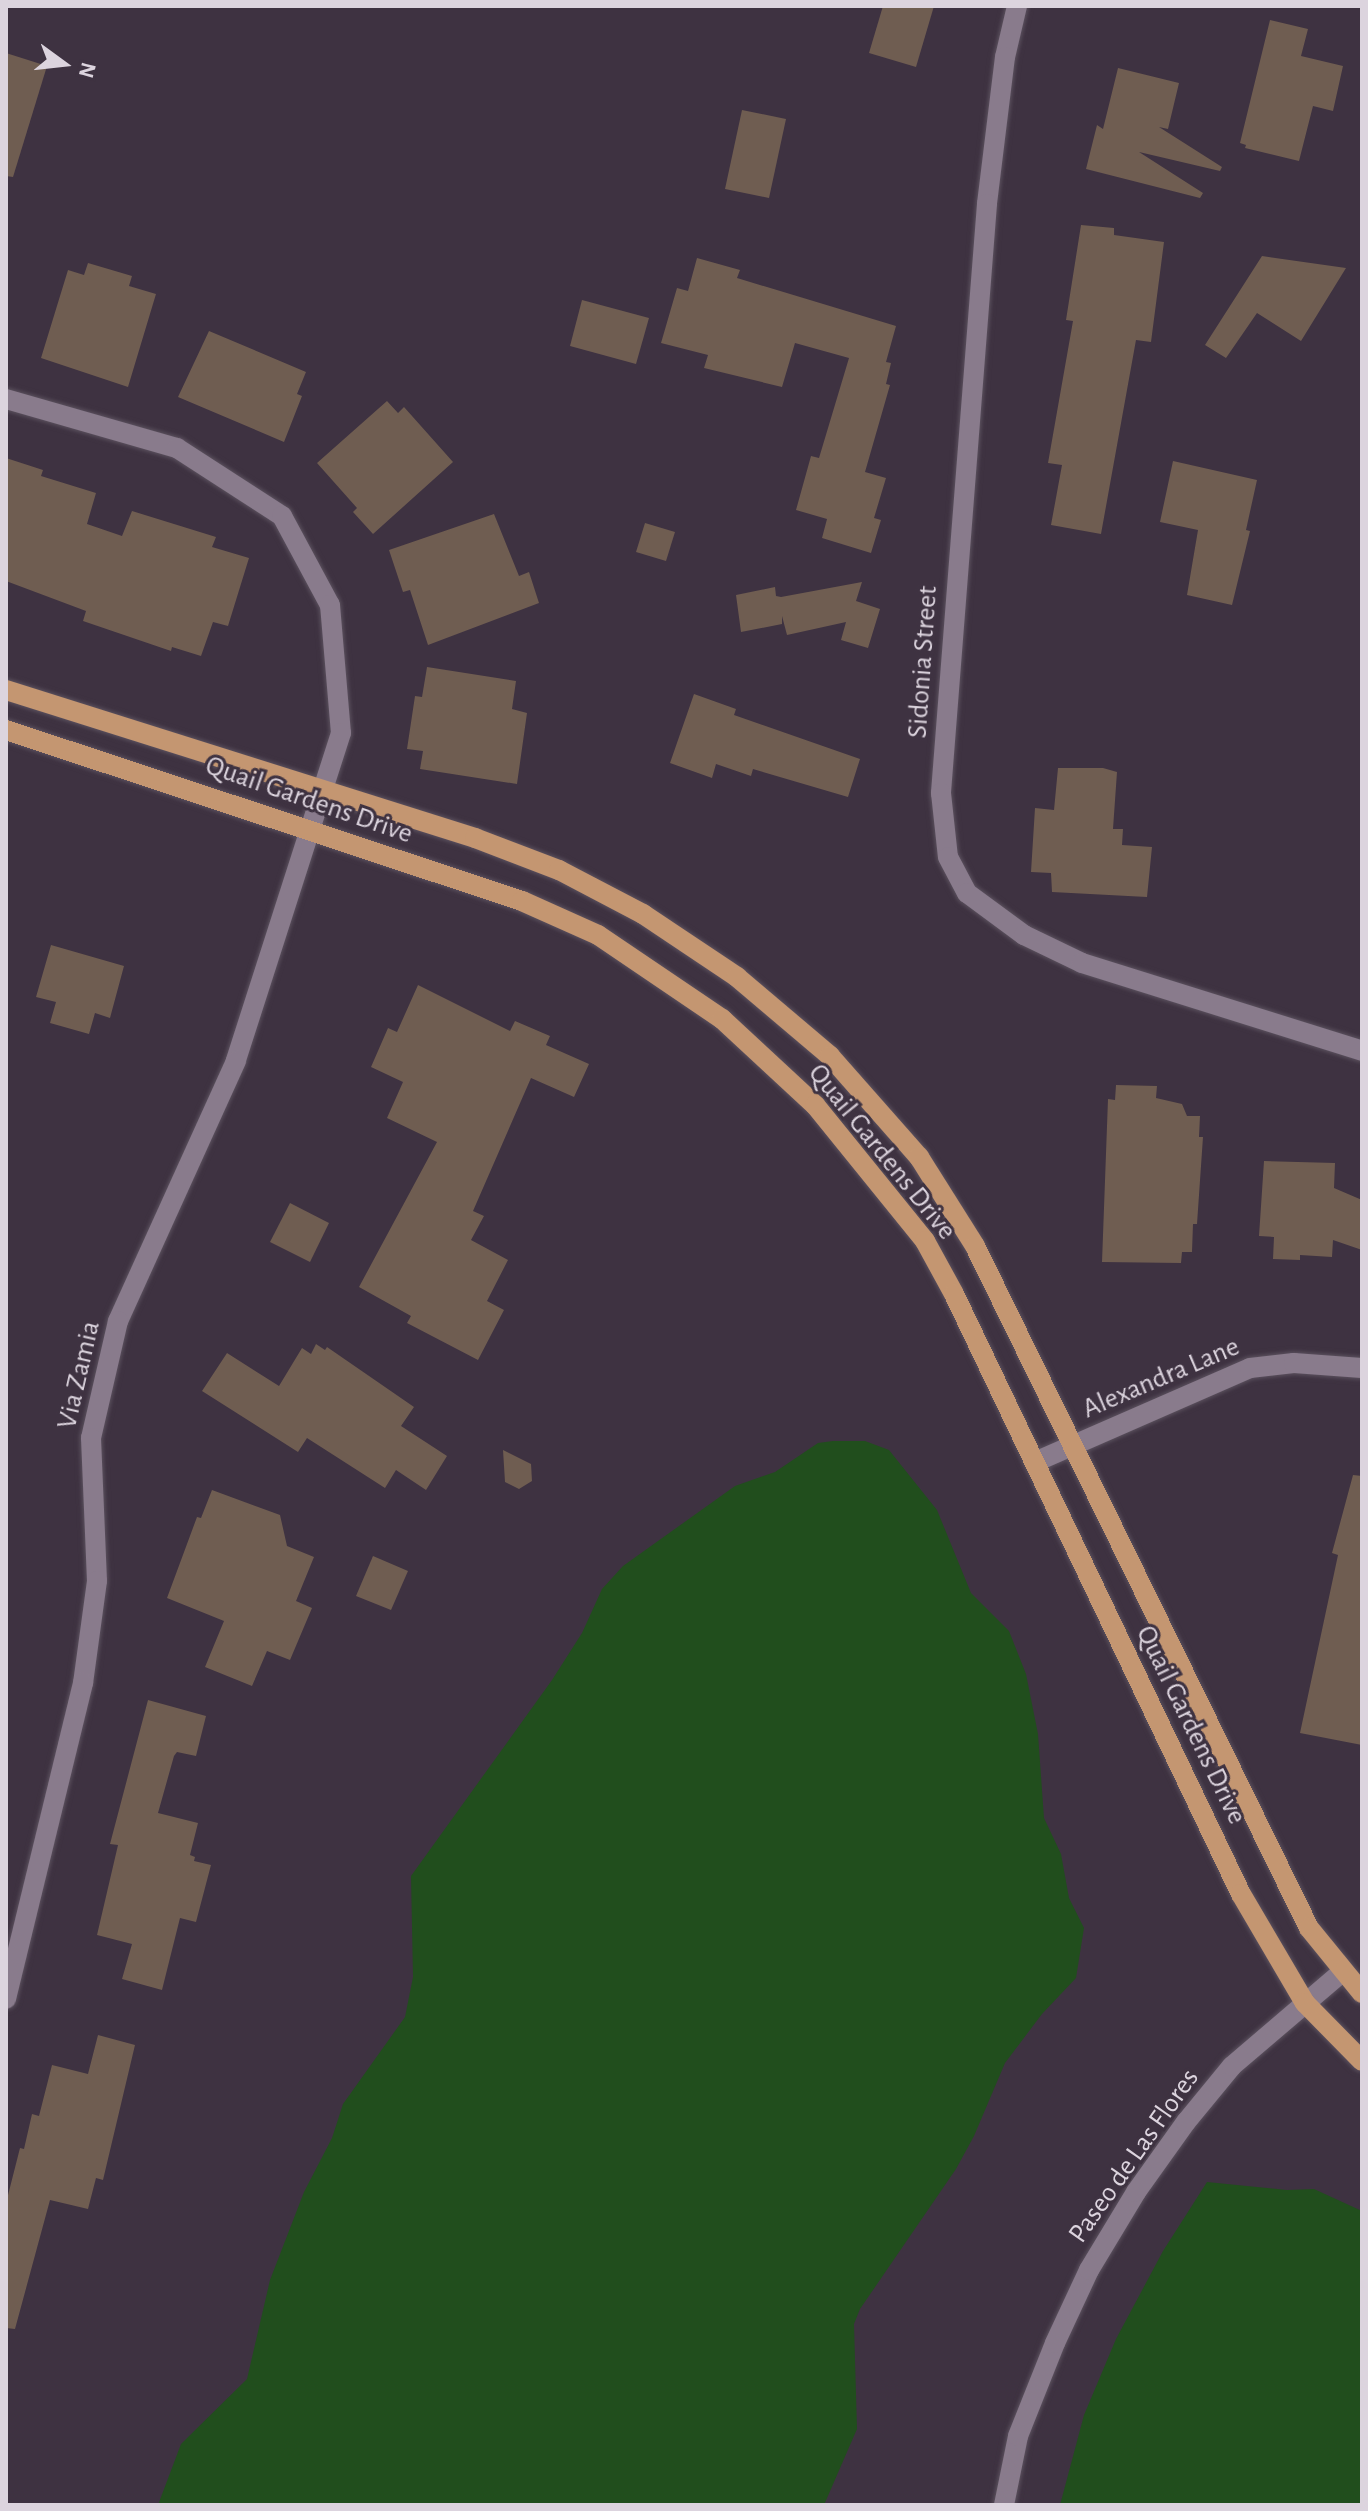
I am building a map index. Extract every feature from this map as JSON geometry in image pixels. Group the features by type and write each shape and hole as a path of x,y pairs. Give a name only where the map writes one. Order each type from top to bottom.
{"main road":[{"name":"Quail Gardens Drive","path":"6,690 475,838 559,870 643,914 737,977 830,1056 919,1157 959,1220 1073,1445 1309,1928 1362,1993"},
{"name":"Quail Gardens Drive","path":"6,730 522,901 598,935 722,1019 815,1105 925,1241 954,1294 1241,1894 1305,2003 1362,2061"}],"street":[{"name":"Sidonia Street","path":"1017,6 1005,57 987,204 941,793 948,857 967,893 1024,935 1082,963 1362,1051"},
{"name":"Via Zamia","path":"6,399 177,448 282,516 330,605 341,733 236,1061 118,1321 91,1438 97,1581 83,1683 6,1999"},
{"name":"Alexandra Lane","path":"1035,1462 1250,1368 1294,1363 1362,1368"},
{"name":"Paseo de Las Flores","path":"1004,2505 1018,2436 1055,2343 1089,2270 1136,2192 1186,2122 1232,2066 1342,1972"}],"green space":[{"path":"865,1441 889,1450 937,1510 971,1593 1009,1631 1026,1674 1038,1734 1044,1818 1061,1854 1069,1898 1084,1928 1076,1978 1042,2014 1005,2063 974,2136 956,2169 860,2309 854,2324 857,2429 824,2505 158,2505 181,2444 247,2379 270,2280 304,2192 332,2138 343,2104 405,2017 413,1977 411,1876 552,1680 582,1633 602,1589 623,1566 735,1486 775,1472 818,1443"},
{"path":"1207,2182 1287,2190 1314,2189 1362,2211 1362,2505 1060,2505 1084,2415 1116,2339 1163,2251"}],"building":[{"path":"883,6 934,6 916,67 869,53"},
{"path":"1270,20 1308,29 1301,56 1343,66 1333,111 1313,106 1299,161 1245,148 1246,145 1240,143"},
{"path":"6,53 47,66 13,177 6,176"},
{"path":"1118,68 1179,83 1168,129 1159,127 1222,167 1220,171 1139,152 1203,193 1200,198 1086,169 1097,125 1103,129"},
{"path":"742,110 786,119 769,198 725,189"},
{"path":"1081,225 1114,228 1114,235 1164,242 1151,342 1136,340 1101,534 1051,525 1062,465 1048,463 1073,321 1066,320"},
{"path":"1262,256 1346,268 1301,341 1257,313 1226,358 1205,345"},
{"path":"697,258 740,270 737,278 896,326 886,362 891,363 886,384 890,385 865,472 886,478 874,518 881,520 871,553 822,538 827,519 796,510 811,456 819,458 849,358 795,343 782,387 704,368 708,355 661,343 677,288 688,291"},
{"path":"88,263 132,276 129,286 156,294 128,387 41,358 68,270 84,275"},
{"path":"582,300 649,318 636,364 570,346"},
{"path":"209,331 306,372 297,394 302,396 284,442 178,397"},
{"path":"387,401 398,413 404,407 453,462 373,534 353,512 357,508 317,463"},
{"path":"6,458 43,470 41,476 96,493 87,524 122,536 132,511 216,537 212,547 249,558 228,626 213,622 201,656 172,647 171,651 83,621 86,611 6,581"},
{"path":"1173,461 1257,480 1246,530 1250,531 1232,605 1187,595 1198,530 1160,522"},
{"path":"494,514 519,576 529,572 539,603 428,645 410,590 403,592 389,550"},
{"path":"645,523 675,532 666,561 636,552"},
{"path":"862,582 856,601 880,609 868,648 841,640 846,622 787,635 782,616 782,624 741,632 736,595 775,587 776,596 781,597"},
{"path":"427,667 516,681 512,709 527,713 517,784 420,769 423,751 407,749 415,696 422,697"},
{"path":"694,694 736,709 734,715 860,759 848,797 753,769 751,776 716,764 712,778 670,763"},
{"path":"1058,768 1103,768 1117,772 1113,829 1123,829 1122,845 1152,847 1147,897 1052,892 1051,873 1031,872 1035,808 1054,810"},
{"path":"51,945 124,966 110,1018 95,1013 89,1034 50,1023 56,1002 36,997"},
{"path":"418,985 510,1031 515,1021 550,1036 546,1045 589,1064 574,1097 531,1078 473,1211 484,1216 471,1240 508,1260 487,1301 504,1310 478,1360 407,1323 411,1316 359,1287 437,1142 387,1118 403,1082 371,1067 388,1028 397,1032"},
{"path":"1116,1085 1157,1086 1156,1098 1182,1104 1187,1116 1200,1116 1199,1137 1203,1137 1197,1224 1193,1224 1192,1252 1182,1252 1181,1263 1102,1262 1108,1099 1115,1100"},
{"path":"1264,1161 1335,1163 1334,1188 1362,1200 1362,1250 1333,1240 1332,1257 1300,1255 1300,1260 1273,1259 1274,1237 1259,1236"},
{"path":"290,1203 329,1223 310,1262 270,1242"},
{"path":"316,1344 325,1350 327,1347 414,1407 401,1426 447,1456 426,1490 396,1470 385,1488 307,1438 298,1452 202,1391 227,1353 279,1386 302,1348 311,1354"},
{"path":"503,1450 531,1464 532,1481 519,1489 505,1482"},
{"path":"1353,1475 1362,1476 1362,1745 1300,1733 1338,1555 1332,1553"},
{"path":"212,1490 280,1515 287,1546 314,1557 296,1601 312,1608 290,1660 267,1651 252,1686 205,1667 224,1621 167,1598 197,1517 201,1518"},
{"path":"373,1556 408,1571 391,1610 356,1596"},
{"path":"148,1700 206,1716 196,1756 177,1752 174,1756 158,1813 198,1823 190,1855 195,1857 194,1861 211,1865 196,1922 180,1918 162,1990 122,1979 132,1944 97,1935 118,1845 110,1844"},
{"path":"98,2035 135,2045 103,2180 96,2178 88,2209 50,2200 15,2329 6,2328 6,2203 20,2148 24,2149 32,2114 39,2116 52,2065 88,2074"}]}
